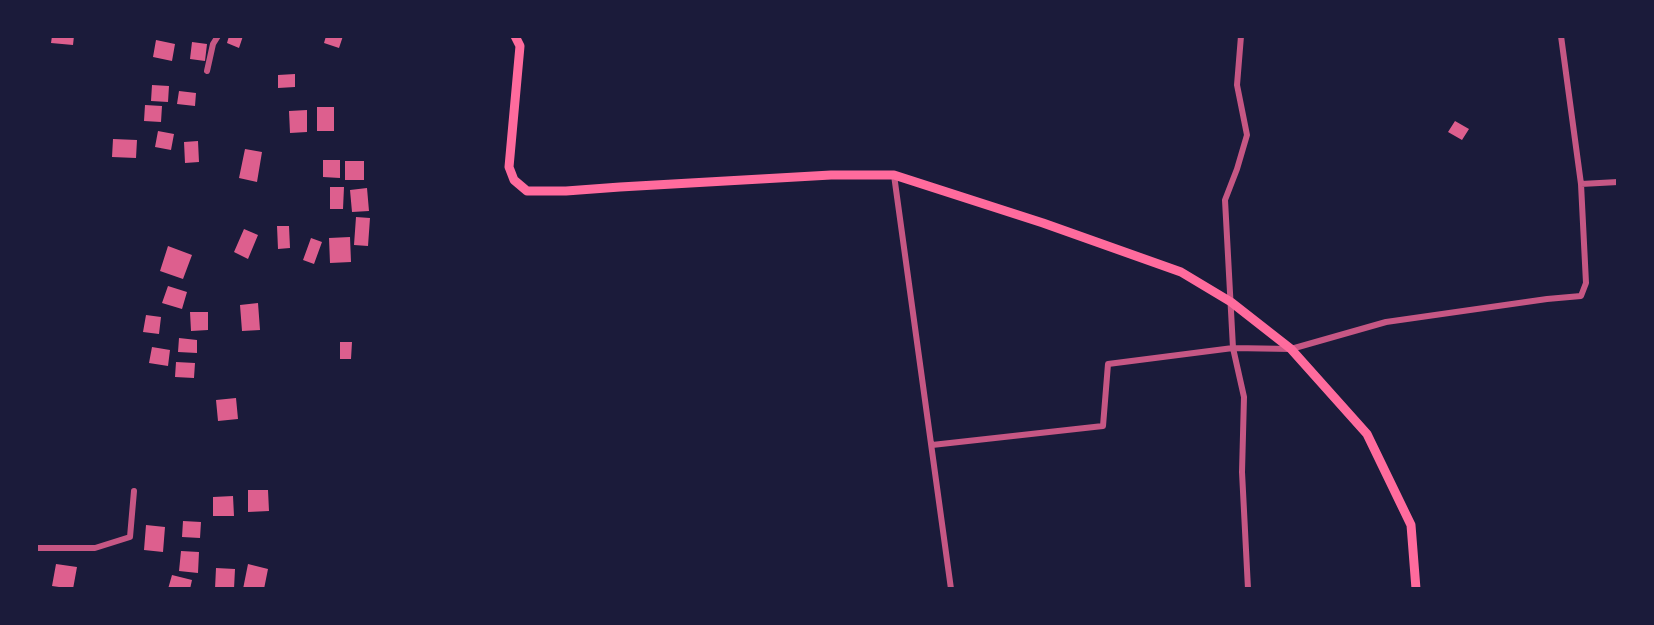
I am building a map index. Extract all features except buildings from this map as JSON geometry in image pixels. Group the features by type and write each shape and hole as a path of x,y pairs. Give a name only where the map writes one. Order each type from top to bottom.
{"main road":[{"path":"515,36 520,46 509,167 514,180 527,191 557,192 831,175 894,175 1182,272 1231,302 1291,349 1367,434 1411,525 1416,589"}],"street":[{"path":"207,71 213,44 218,36"},
{"path":"1241,36 1237,86 1247,135 1226,200 1233,348 1244,397 1242,472 1248,589"},
{"path":"932,446 1102,426 1108,364 1233,348 1291,349 1386,322 1581,296 1586,283 1581,184 1561,36"},
{"path":"894,175 951,589"},
{"path":"1581,184 1618,182"},
{"path":"36,548 95,549 130,537 134,491"}]}
